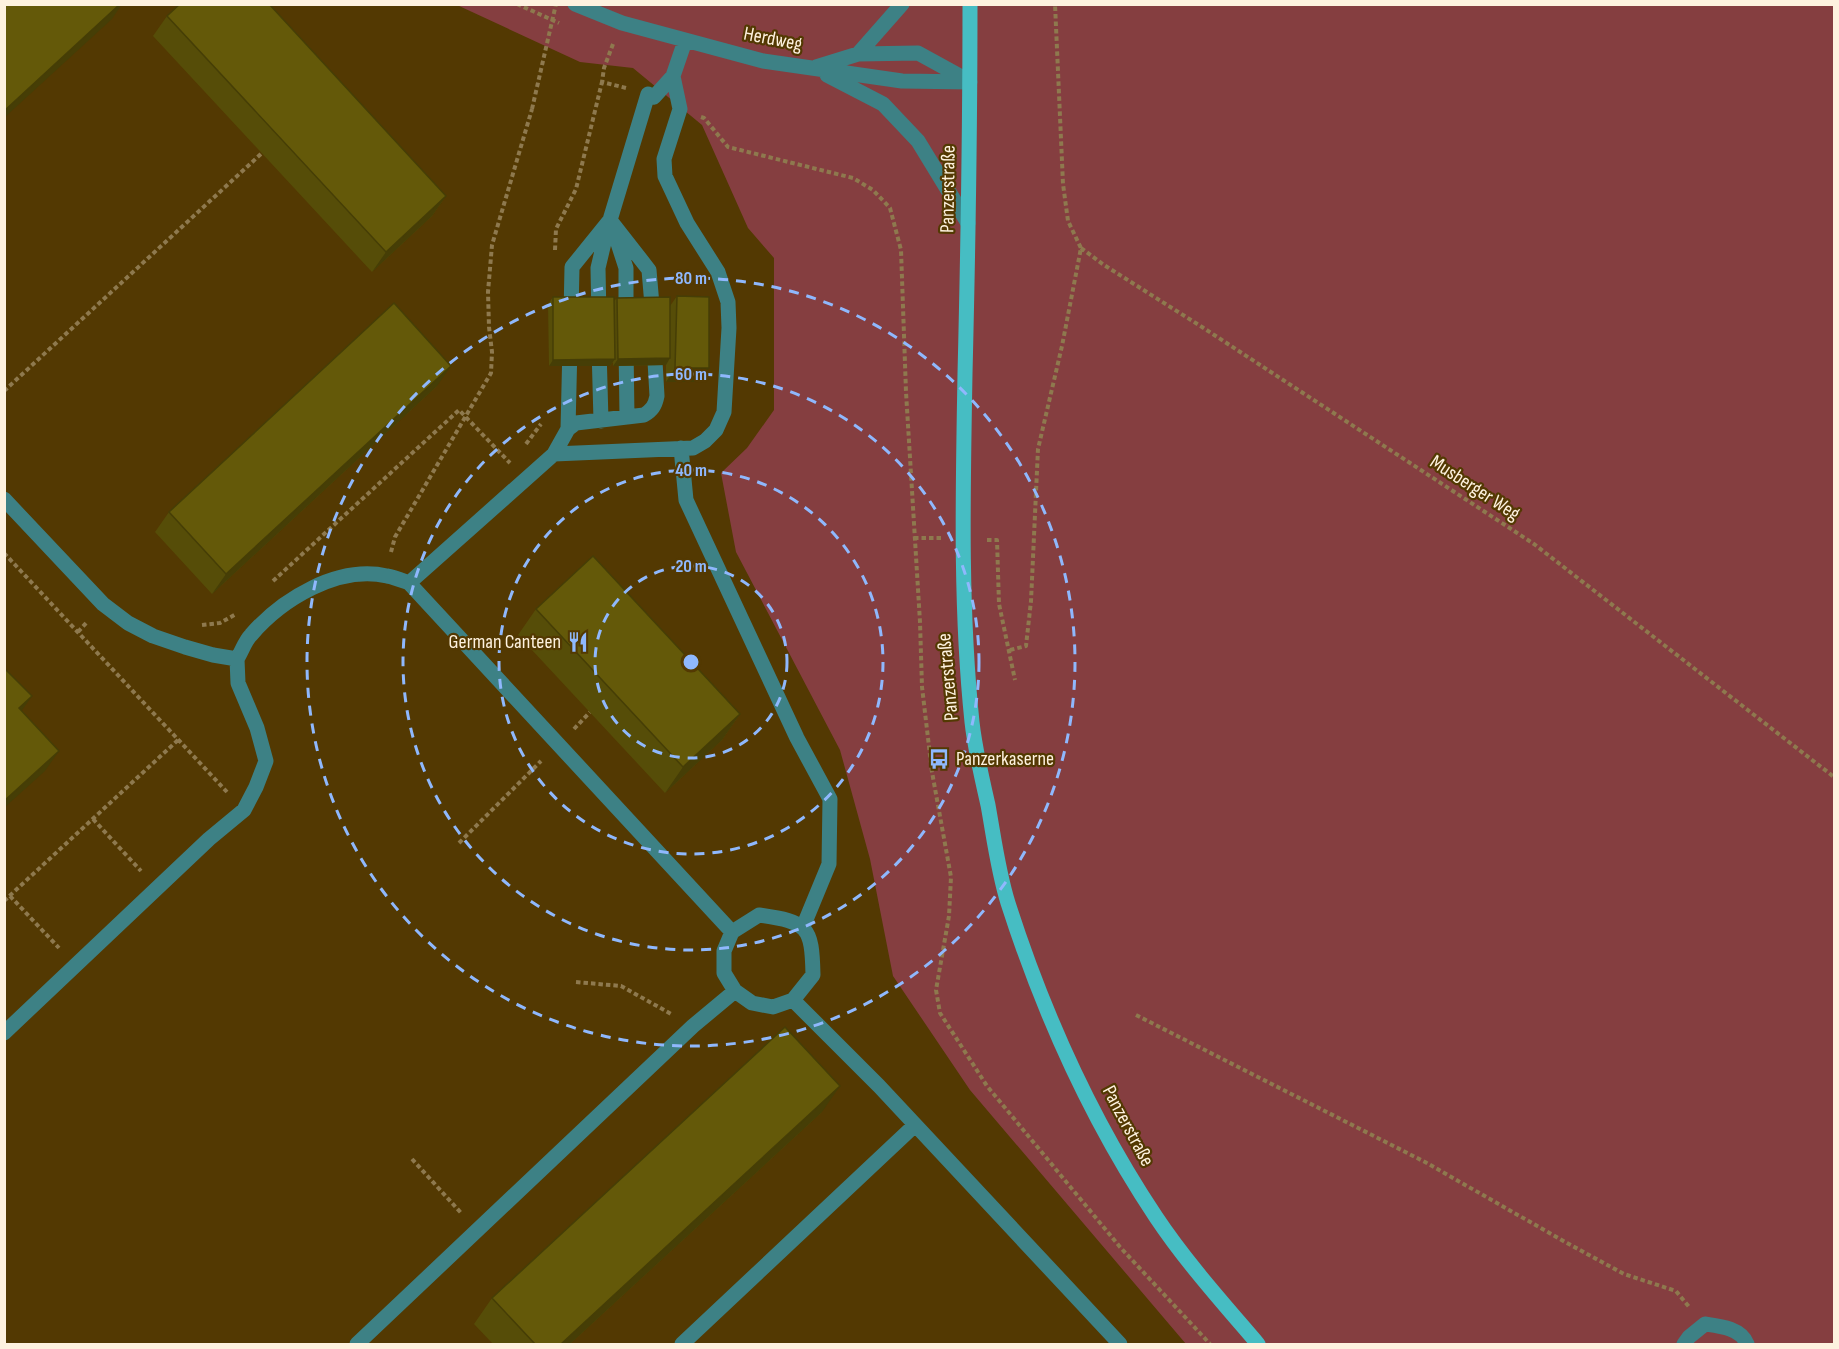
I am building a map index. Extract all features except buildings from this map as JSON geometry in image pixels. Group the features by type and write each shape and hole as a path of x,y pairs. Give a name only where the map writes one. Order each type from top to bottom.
{"main road":[{"name":"Panzerstraße","path":"970,4 963,539 965,627 973,726 996,852 1024,949 1057,1033 1092,1106 1128,1173 1179,1247 1258,1344"}],"street":[{"name":"Herdweg","path":"575,4 622,23 763,61 902,81 970,82"},
{"path":"858,54 902,4"},
{"path":"601,421 598,268 648,94 654,97 673,76 685,41"},
{"path":"813,68 858,54 918,53 970,82"},
{"path":"813,68 883,104 918,141 968,222"},
{"path":"554,454 693,448 705,441 716,430 724,412 729,328 728,302 718,272 687,224 665,176 664,159 680,109 673,76"},
{"path":"409,583 554,454 568,429 576,423 644,415 656,405 649,270 610,220"},
{"path":"610,220 627,268 627,417"},
{"path":"568,429 572,267 610,220"},
{"path":"681,448 686,500 797,738 830,799 829,864 802,927"},
{"path":"4,499 103,604 128,623 153,636 213,655 237,659"},
{"path":"4,1033 209,840 244,810 266,761 238,683 237,659 250,636 300,593 334,579 360,575 385,575 409,583 732,932"},
{"path":"759,915 791,919 802,927 812,943 813,975 793,1000 773,1007 752,1003 735,991 724,973 724,951 732,932 759,915"},
{"path":"357,1344 693,1026 735,991"},
{"path":"793,1000 915,1125 1120,1344"},
{"path":"682,1344 915,1125"},
{"path":"1684,1344 1705,1324 1728,1328 1747,1344"}],"path":[{"path":"385,575 395,537 491,373 488,292 492,245 532,109 556,4"},
{"path":"1010,650 1026,646 1031,601 1038,448 1062,346 1081,248 1068,220 1063,184 1055,4"},
{"path":"555,260 555,229 576,189 602,82 603,68 622,23"},
{"path":"602,82 648,94"},
{"path":"680,109 704,118 728,147 853,178 873,190 890,208 901,250 906,392 922,687 932,772 951,877 949,916 936,990 940,1013 987,1086 1120,1247 1210,1344"},
{"path":"4,392 262,153"},
{"name":"Musberger Weg","path":"1081,248 1534,544 1834,777"},
{"path":"265,588 459,410 511,464 518,455"},
{"path":"525,446 544,420"},
{"path":"963,539 997,540 999,604 1015,680"},
{"path":"4,553 244,810"},
{"path":"78,632 103,604"},
{"path":"197,626 220,623 238,612"},
{"path":"459,843 590,712"},
{"path":"4,902 178,740"},
{"path":"93,819 158,889"},
{"path":"10,896 76,967"},
{"path":"576,982 621,986 693,1026"},
{"path":"1136,1015 1425,1162 1624,1274 1676,1291 1705,1324"},
{"path":"412,1159 477,1231"}],"shaded area":[{"path":"457,5 1834,5 1834,1344 1186,1344 970,1090 893,976 870,859 840,750 736,552 721,473 747,448 774,410 774,258 748,228 702,125 633,68 580,62"}],"place":[{"name":"German Canteen","path":"578,642"},
{"name":"Panzerkaserne","path":"939,759"}]}
